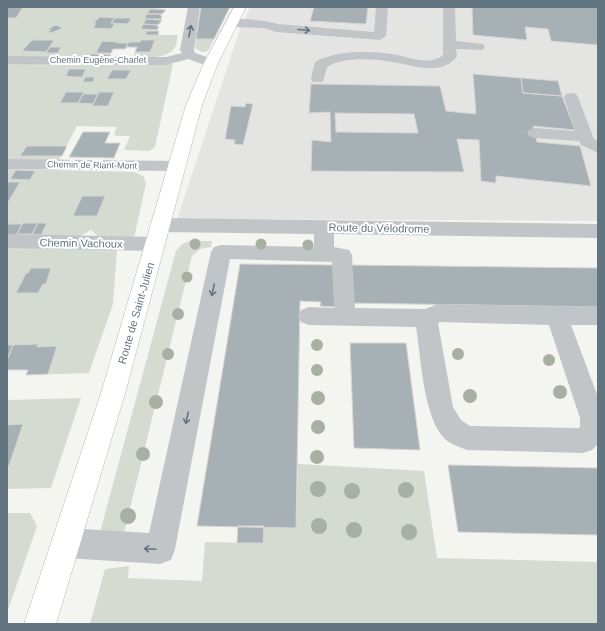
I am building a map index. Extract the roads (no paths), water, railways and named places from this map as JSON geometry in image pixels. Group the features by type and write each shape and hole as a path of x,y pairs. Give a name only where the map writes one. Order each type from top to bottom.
{"main road":[{"name":"Route de Saint-Julien","path":"40,624 116,383 194,105 200,59 232,23 240,7"}],"street":[{"path":"194,7 187,45 200,59"},
{"path":"232,23 266,24 276,28 380,36 382,7"},
{"path":"318,79 320,65 324,61 333,59 383,58 438,63 444,61 450,56 451,45 449,7"},
{"path":"451,45 478,47"},
{"name":"Chemin Eugène-Charlet","path":"7,60 200,59"},
{"path":"350,64 393,66 415,62"},
{"path":"571,97 587,142 598,148"},
{"path":"535,133 586,137"},
{"name":"Chemin de Riant-Mont","path":"7,164 177,166"},
{"path":"324,228 324,254"},
{"name":"Route du Vélodrome","path":"158,234 324,228 598,231"},
{"name":"Chemin Vachoux","path":"7,241 158,234"},
{"path":"66,543 160,549 221,252 342,255 344,317"},
{"path":"309,316 426,318 438,313 598,316"},
{"path":"426,318 441,410 452,429 467,438 583,441 592,432 593,418 557,316"}]}
